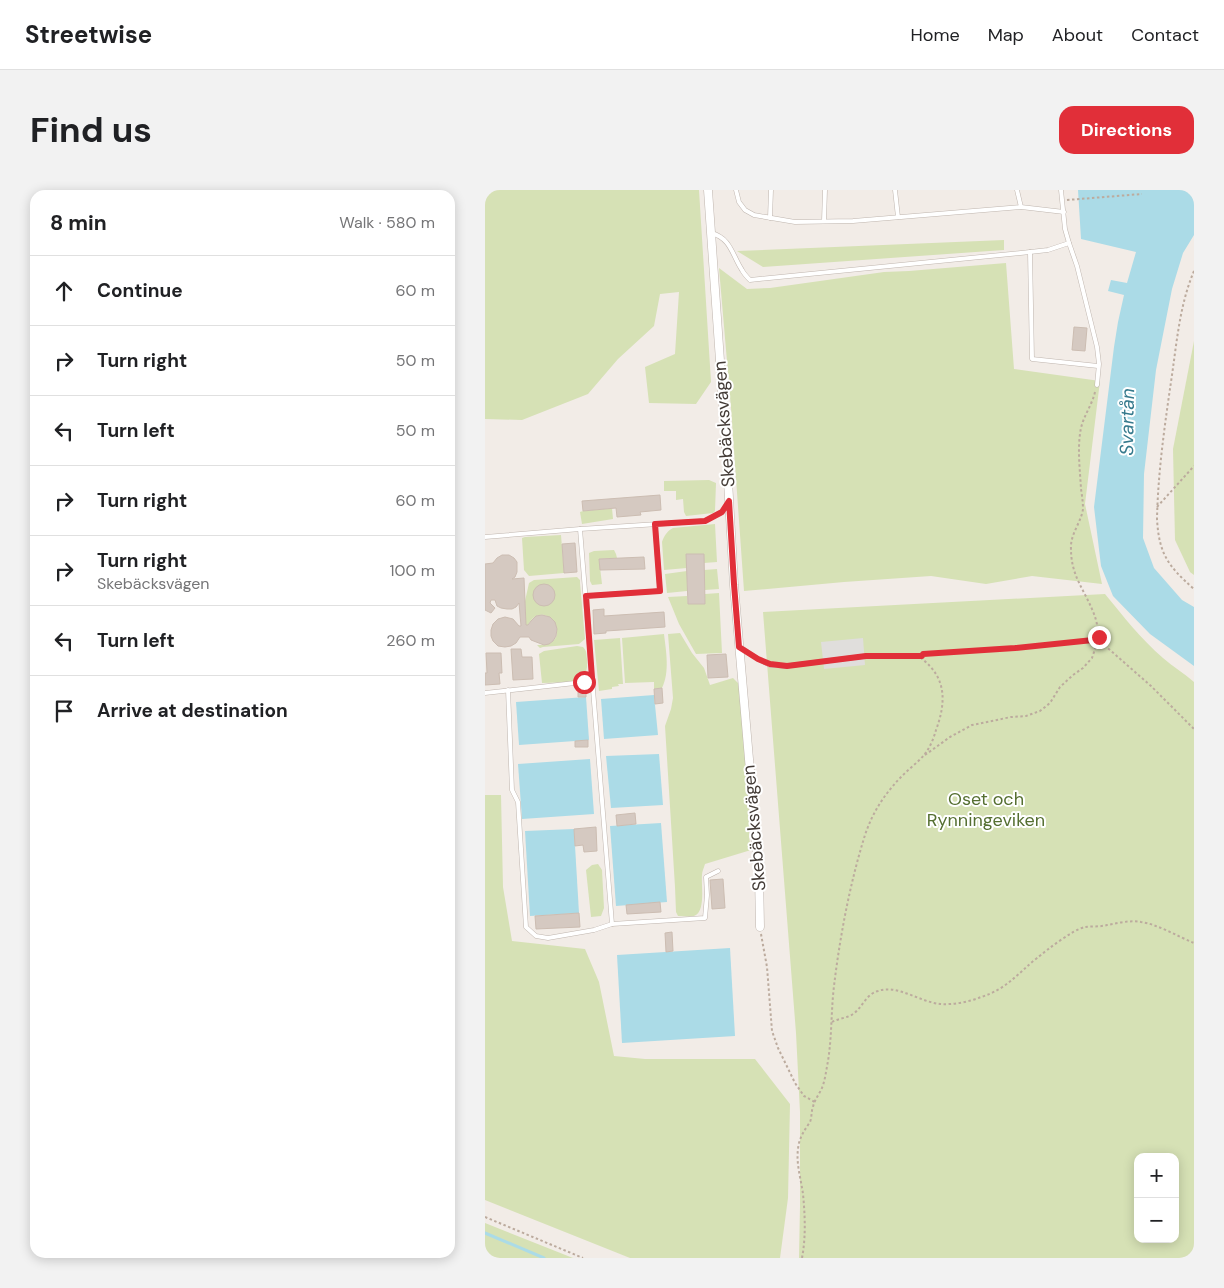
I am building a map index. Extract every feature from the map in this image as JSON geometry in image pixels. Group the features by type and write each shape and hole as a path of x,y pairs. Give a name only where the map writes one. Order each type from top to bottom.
{"street":[{"name":"Skebäcksvägen","path":"708,190 734,584 759,875 760,927"}],"lane":[{"path":"736,190 739,202 745,210 754,215 795,222 853,221 1021,207 1064,212"},
{"path":"770,218 771,190"},
{"path":"825,190 825,221"},
{"path":"895,190 899,217"},
{"path":"1017,190 1021,207"},
{"path":"1061,190 1069,243 1097,347 1099,366 1097,385"},
{"path":"711,233 719,235 724,239 749,280 1048,250 1069,243"},
{"path":"1030,252 1032,359 1099,366"},
{"path":"485,537 705,521 722,512 729,501"},
{"path":"586,596 660,591 655,524"},
{"path":"580,529 612,924"},
{"path":"739,647 770,664 787,666 866,656"},
{"path":"485,693 584,682 592,678"},
{"path":"508,690 512,790 517,802 526,928 536,936 548,938 594,930 612,924 705,918 706,877 717,871"}],"path":[{"path":"1063,200 1142,194"},
{"path":"1194,271 1179,321 1157,507 1158,531 1164,556 1170,566 1194,589"},
{"path":"1097,385 1093,400 1081,427 1080,470 1083,508 1072,538 1073,570 1094,612 1099,637 1103,643 1151,686 1194,729"},
{"path":"1157,507 1194,466"},
{"path":"866,656 922,656 923,654 1015,648 1093,640 1099,637"},
{"path":"803,1258 805,1217 797,1159 798,1150 802,1133 811,1120 813,1107 824,1082 843,926 860,852 877,807 893,786 923,756 950,737 972,725 1026,716 1039,711 1050,703 1061,687 1083,668 1091,658 1099,637"},
{"path":"922,656 922,659 933,668 943,691 941,713 935,734 923,756"},
{"path":"832,1022 857,1012 864,1000 877,991 901,991 940,1004 961,1003 981,997 997,991 1012,981 1037,958 1068,935 1084,928 1101,927 1124,922 1142,922 1194,943"},
{"path":"760,927 767,967 772,1031 795,1083 804,1096 815,1102"},
{"path":"485,1217 583,1258"}],"green space":[{"path":"485,190 699,190 711,382 696,404 649,403 645,367 675,354 679,292 660,294 654,326 618,359 588,394 522,420 485,419"},
{"path":"1004,240 1004,250 763,267 737,251"},
{"path":"1006,263 1014,369 1100,381 1085,504 1102,584 1032,576 986,584 931,576 744,591 719,268 747,289 770,288 884,272"},
{"path":"1194,341 1194,575 1190,572 1175,540 1173,449"},
{"path":"709,480 716,483 715,511 713,513 686,516 683,499 676,500 676,491 664,491 664,481"},
{"path":"612,508 613,519 582,524 580,512"},
{"path":"715,524 717,562 704,563 704,554 687,554 687,568 664,570 662,542 669,531 673,528"},
{"path":"561,535 564,573 529,576 524,570 522,538"},
{"path":"614,550 617,558 599,559 602,584 592,585 590,581 589,553"},
{"path":"717,569 719,589 705,590 704,570"},
{"path":"687,571 687,591 667,593 665,574"},
{"path":"577,577 580,580 585,639 579,644 540,648 537,645 549,643 556,638 557,631 555,623 542,615 535,617 526,625 525,601 529,583 534,580"},
{"path":"719,593 722,653 696,654 679,624 668,597 687,596 688,604 705,604 705,594"},
{"name":"Oset och Rynningeviken","path":"1105,594 1147,643 1194,682 1194,1258 799,1258 800,1112 796,1033 763,612"},
{"path":"680,633 704,668 710,685 733,678 738,683 752,768 749,837 751,850 705,864 702,874 702,904 698,914 694,916 678,916 676,912 665,726 673,698 668,634"},
{"path":"664,634 667,668 662,688 654,689 654,682 625,683 622,638"},
{"path":"620,638 623,684 618,684 619,686 612,687 612,689 599,691 594,640"},
{"path":"577,646 583,647 586,652 587,667 584,676 574,682 542,683 539,654 544,651"},
{"path":"485,795 501,795 503,887 512,941 585,949 599,982 614,1056 645,1059 755,1059 790,1104 788,1198 780,1258 630,1258 485,1200"},
{"path":"598,864 602,870 604,908 601,916 591,917 586,870 592,865"},
{"path":"485,1223 573,1258 485,1258"}],"shaded area":[{"path":"863,638 865,665 824,669 821,642"}],"water":[{"name":"Svartån","path":"1078,190 1194,190 1194,235 1183,253 1172,289 1156,370 1144,474 1143,538 1154,568 1182,600 1194,607 1194,666 1150,634 1113,596 1101,566 1094,507 1114,347 1124,295 1108,291 1111,280 1127,283 1136,252 1081,239"},
{"path":"654,695 658,735 604,739 601,699"},
{"path":"586,697 589,740 519,745 516,702"},
{"path":"659,754 663,805 611,808 606,756"},
{"path":"590,759 594,814 522,819 518,764"},
{"path":"661,823 667,902 616,906 610,826"},
{"path":"574,829 579,913 530,916 525,831"},
{"path":"730,948 735,1036 622,1043 617,955"}],"building":[{"path":"1074,327 1087,328 1085,351 1072,350"},
{"path":"660,495 661,510 640,512 641,515 617,517 616,508 583,511 582,501"},
{"path":"575,543 577,572 564,573 562,544"},
{"path":"686,554 704,554 705,604 688,604"},
{"path":"502,555 509,555 517,562 517,572 512,579 524,578 526,625 536,616 542,615 550,617 555,622 556,636 549,644 544,645 531,640 529,637 520,637 516,643 505,647 498,646 493,641 491,630 493,624 498,619 505,617 513,619 521,626 519,603 512,609 507,609 497,606 495,600 491,600 490,603 495,608 491,613 485,610 485,564 493,563"},
{"path":"644,557 645,569 600,570 599,559"},
{"path":"540,584 548,584 555,591 555,599 548,606 540,606 533,599 533,591"},
{"path":"604,609 604,616 664,612 665,627 606,631 606,633 594,634 593,610"},
{"path":"511,649 521,649 522,657 532,657 533,679 513,680"},
{"path":"486,653 501,653 502,673 499,673 500,684 485,685 485,673 487,673"},
{"path":"726,654 728,677 708,678 707,655"},
{"path":"583,687 586,687 586,697 578,697 578,692 584,691"},
{"path":"662,688 663,703 655,704 654,689"},
{"path":"588,740 588,747 575,747 575,741"},
{"path":"635,813 636,824 617,826 616,815"},
{"path":"596,827 597,851 584,852 583,845 575,846 574,829"},
{"path":"723,879 725,908 712,909 710,880"},
{"path":"660,902 661,912 627,914 626,905"},
{"path":"579,913 580,927 536,929 535,916"},
{"path":"672,932 673,951 666,952 665,933"}],"waterway":[{"path":"485,1233 544,1258"}],"route":[{"path":"584,682 592,678 586,596 660,591 655,524 705,521 722,512 729,501 739,647 770,664 787,666 866,656 922,656 923,654 1015,648 1093,640 1099,637"}]}
